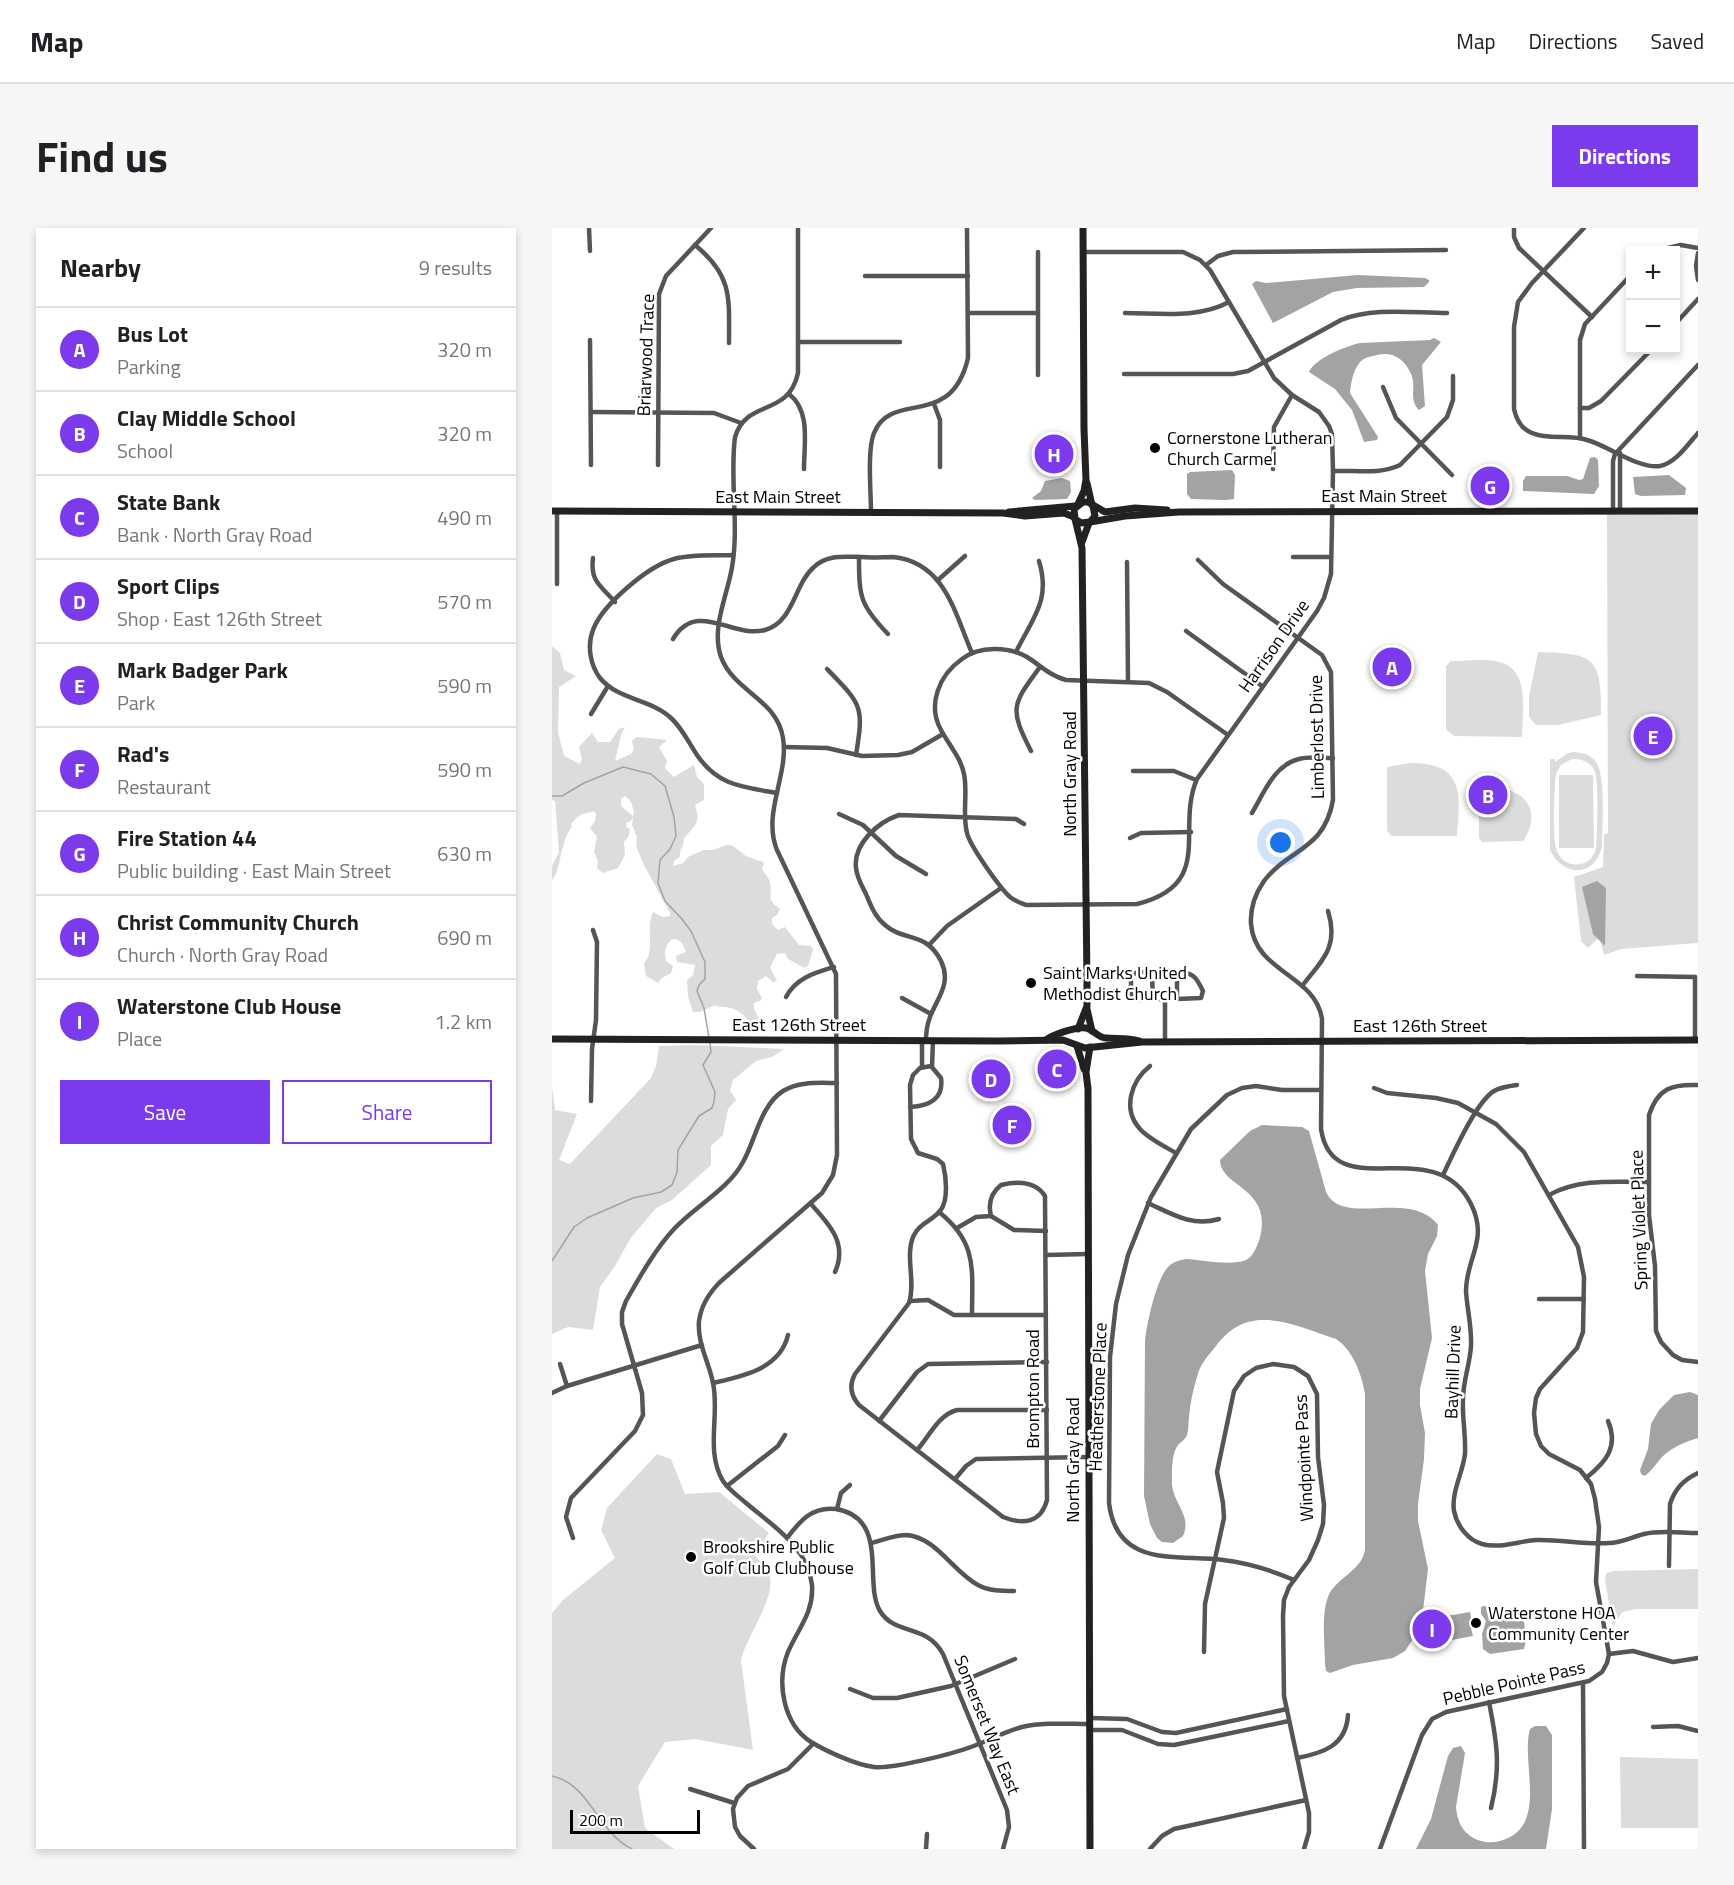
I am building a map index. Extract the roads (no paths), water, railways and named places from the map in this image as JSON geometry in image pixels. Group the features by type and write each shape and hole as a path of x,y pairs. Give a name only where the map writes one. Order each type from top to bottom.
{"street":[{"path":"589,228 590,251"},
{"name":"Briarwood Trace","path":"658,465 659,294 666,276 711,228"},
{"path":"798,228 798,374 789,394 778,403 750,414 741,423 734,443 733,555 719,623 718,641 724,664 736,681 772,711 781,728 784,747 772,820 774,844 834,967 837,980 836,1167 826,1188 811,1204 712,1290 701,1313 699,1330 713,1383 715,1455 721,1476 727,1486 787,1538 805,1561 812,1590 807,1617 788,1651 784,1665 784,1699 788,1716 794,1726 813,1743 859,1763 876,1767 954,1752 1024,1726 1090,1724 1127,1719 1165,1732 1176,1733 1287,1709"},
{"path":"871,512 872,447 873,436 878,426 891,414 934,404 950,394 963,375 968,358 967,228"},
{"path":"1083,228 1086,480 1084,491 1073,512 1075,518 1081,523 1089,522 1095,516 1086,480"},
{"path":"1514,228 1516,244 1592,317"},
{"path":"1584,228 1522,294 1516,309 1514,327 1515,415 1520,425 1530,433 1580,438 1619,451 1641,464 1660,466 1671,462 1698,434"},
{"path":"695,244 717,267 726,284 729,344"},
{"path":"1676,246 1698,248"},
{"path":"1083,252 1183,252 1195,256 1206,265 1218,256 1233,252 1446,250"},
{"path":"1038,252 1038,375"},
{"path":"1698,253 1696,267 1698,280"},
{"name":"Harrison Drive","path":"1001,888 1012,898 1026,904 1137,904 1153,900 1166,893 1185,870 1190,852 1191,800 1196,780 1324,598 1331,574 1332,434 1319,412 1281,386 1264,363 1206,265"},
{"path":"865,276 968,276"},
{"path":"1580,438 1580,340 1585,324 1626,280"},
{"path":"1680,319 1698,299"},
{"path":"1125,313 1201,312 1218,308 1229,302"},
{"path":"968,313 1038,313"},
{"path":"1124,374 1248,371 1353,315 1362,313 1447,313"},
{"path":"590,340 591,465"},
{"path":"798,342 900,342"},
{"path":"1580,408 1589,408 1602,401 1647,354"},
{"path":"1617,511 1613,461 1619,451 1698,365"},
{"path":"1333,471 1391,469 1400,465 1443,422 1449,412 1454,395 1453,376"},
{"path":"1383,387 1396,418 1452,475"},
{"path":"789,394 800,404 803,413 804,469"},
{"path":"1273,469 1274,427 1292,395"},
{"path":"934,404 940,420 940,467"},
{"path":"591,412 714,412 741,423"},
{"path":"1077,505 1085,502 1093,506"},
{"name":"East Main Street","path":"555,511 1004,513 1077,505"},
{"name":"East Main Street","path":"1093,506 1105,512 1140,508 1179,512"},
{"path":"555,511 556,584"},
{"name":"East Main Street","path":"1089,522 1125,516 1179,512 1698,511"},
{"name":"East Main Street","path":"1004,513 1024,516 1064,513 1075,518"},
{"name":"North Gray Road","path":"1075,518 1082,542 1087,1006 1093,1032"},
{"name":"North Gray Road","path":"1082,542 1089,522"},
{"path":"733,555 692,556 667,561 650,570 636,580 597,621 591,637 590,651 595,669 608,686 666,714 675,722 708,769 718,778 729,783 777,793"},
{"path":"938,580 965,556"},
{"path":"859,557 861,596 872,617 888,634"},
{"path":"673,639 683,627 693,622 719,623 754,631 771,627 786,615 807,573 816,565 832,558 895,557 924,568 938,580 946,590 972,653"},
{"path":"1293,557 1331,557"},
{"path":"593,558 594,578 615,602"},
{"name":"Limberlost Drive","path":"1198,560 1223,584 1322,655 1331,672 1333,800 1325,825 1308,845 1268,876 1259,889 1252,907 1252,928 1260,951 1274,966 1310,993 1318,1004 1322,1019 1322,1041"},
{"path":"1016,652 1042,603 1044,582 1039,561"},
{"path":"1127,562 1128,681"},
{"path":"1186,631 1262,686"},
{"path":"929,945 947,926 1001,888 968,837 965,776 960,761 943,734 935,712 937,691 952,667 972,653 990,649 1016,652 1061,678 1084,681 1143,681 1158,686 1228,735"},
{"path":"1031,752 1018,727 1016,710 1020,694 1040,666"},
{"path":"827,669 853,698 859,710 861,728 856,755"},
{"path":"591,714 608,686"},
{"path":"784,747 827,748 856,755 890,756 912,752 943,734"},
{"path":"1252,813 1272,779 1282,767 1301,758 1333,758"},
{"path":"1133,771 1174,771 1196,780"},
{"path":"839,814 854,820 871,832 902,861 926,874"},
{"path":"1024,824 1016,819 899,815 885,820 871,832 859,849 856,868 871,906 880,920 889,929 920,939 929,945 942,963 945,975 944,989 931,1014 922,1067 911,1079 910,1107 911,1139 914,1149 943,1164 946,1188 939,1212 924,1223 912,1238 910,1301 928,1300 949,1314 1046,1315"},
{"path":"1130,838 1145,833 1191,832"},
{"path":"1302,986 1331,944 1333,926 1328,911"},
{"path":"591,1101 593,1039 597,1020 597,942 593,930"},
{"path":"786,997 798,981 834,967"},
{"path":"1153,999 1152,976 1145,972 1133,974 1130,980 1131,996 1138,1000 1197,999 1203,996 1203,991 1192,974 1179,975 1177,999"},
{"path":"1637,975 1696,977 1697,1040"},
{"path":"902,998 931,1014"},
{"path":"1165,999 1165,1042"},
{"name":"North Gray Road","path":"1078,1029 1087,1006"},
{"path":"1086,1028 1093,1032 1094,1040 1090,1046 1083,1048 1077,1046 1074,1036 1078,1029 1086,1028"},
{"name":"East 126th Street","path":"1046,1040 1051,1036 1078,1029"},
{"name":"East 126th Street","path":"1093,1032 1105,1038 1128,1038 1142,1042"},
{"name":"East 126th Street","path":"552,1039 1066,1040 1077,1046"},
{"path":"910,1107 934,1101 941,1091 941,1078 932,1067 927,1040"},
{"name":"East 126th Street","path":"1090,1046 1142,1042 1697,1040"},
{"name":"Bayhill Drive","path":"1322,1041 1323,1139 1328,1151 1337,1160 1351,1167 1421,1168 1443,1175 1457,1185 1472,1205 1478,1227 1478,1242 1466,1279 1471,1346 1462,1397 1464,1456 1454,1500 1458,1522 1469,1537 1493,1546 1539,1540 1613,1543 1644,1533 1698,1533"},
{"name":"North Gray Road","path":"1077,1046 1086,1072"},
{"name":"North Gray Road","path":"1090,1046 1086,1072 1088,1089 1090,1849"},
{"path":"1150,1066 1138,1078 1132,1090 1131,1110 1141,1131 1176,1153"},
{"path":"922,1067 932,1067"},
{"path":"573,1538 566,1517 571,1498 631,1435 642,1418 644,1402 623,1328 623,1310 631,1293 666,1238 678,1224 737,1172 766,1110 779,1094 801,1084 837,1083"},
{"name":"Spring Violet Place","path":"1698,1084 1682,1084 1667,1089 1656,1098 1649,1115 1649,1224 1655,1266 1656,1331 1661,1342 1673,1355 1682,1360 1698,1362"},
{"path":"1443,1175 1481,1103 1494,1091 1505,1086 1517,1085"},
{"name":"Heatherstone Place","path":"1294,1580 1260,1567 1215,1559 1163,1557 1141,1551 1117,1528 1110,1507 1112,1332 1120,1281 1148,1203 1176,1153 1201,1118 1235,1091 1256,1086 1282,1090 1321,1090"},
{"path":"1374,1088 1387,1093 1446,1100 1476,1112 1496,1124 1517,1144 1578,1247 1583,1266 1584,1324 1581,1340 1570,1357 1540,1389 1534,1413 1536,1434 1541,1446 1549,1454 1572,1465 1586,1478 1609,1453 1613,1435 1608,1421"},
{"path":"1549,1195 1564,1187 1586,1182 1649,1182"},
{"name":"Brompton Road","path":"910,1301 852,1380 852,1395 855,1401 1004,1517 1012,1521 1028,1521 1039,1515 1046,1504 1047,1457 1045,1196 1029,1184 1008,1183 996,1189 990,1199 991,1216"},
{"path":"1148,1203 1186,1220 1206,1222 1219,1219"},
{"path":"811,1204 833,1229 838,1240 840,1257 835,1272"},
{"path":"939,1212 957,1228 971,1256 972,1315"},
{"path":"957,1228 976,1217 991,1216 1014,1230 1046,1231"},
{"path":"1046,1255 1088,1254"},
{"path":"1539,1299 1584,1299"},
{"path":"713,1383 767,1365 783,1349 788,1335"},
{"path":"552,1393 567,1386 702,1345"},
{"path":"879,1421 917,1372 928,1364 1047,1362"},
{"path":"560,1364 567,1386"},
{"name":"Windpointe Pass","path":"1215,1559 1224,1514 1217,1472 1234,1391 1251,1370 1262,1365 1294,1368 1305,1373 1314,1384 1318,1397 1318,1451 1323,1500 1323,1524 1312,1556 1294,1580 1284,1600 1282,1616 1282,1676 1309,1827 1304,1849"},
{"path":"916,1450 943,1417 950,1412 1047,1410"},
{"path":"727,1486 778,1446 785,1435"},
{"path":"955,1479 966,1466 976,1459 1088,1457"},
{"path":"1669,1566 1670,1504 1683,1482 1698,1473"},
{"name":"Pebble Pointe Pass","path":"1380,1849 1428,1723 1442,1713 1592,1680 1600,1675 1607,1663 1609,1654 1596,1582 1599,1527 1595,1499 1586,1478"},
{"path":"787,1538 803,1518 813,1512 837,1509 842,1493 850,1485"},
{"name":"Somerset Way East","path":"837,1509 858,1520 871,1543 874,1561 874,1593 880,1611 896,1626 920,1633 933,1640 943,1654 1007,1810 1009,1827 1003,1849"},
{"path":"871,1543 897,1536 916,1537 929,1544 976,1584 991,1590 1014,1591"},
{"path":"1204,1653 1205,1604 1215,1559"},
{"path":"1609,1654 1633,1651 1672,1662 1698,1658"},
{"path":"850,1689 873,1698 891,1699 955,1684 1015,1659"},
{"path":"1583,1683 1584,1849"},
{"path":"1489,1702 1498,1755 1497,1785 1491,1808"},
{"path":"1297,1758 1322,1752 1338,1742 1346,1729 1348,1716"},
{"path":"1090,1724 1122,1730 1158,1744 1180,1745 1289,1721"},
{"path":"1142,1737 1147,1726"},
{"path":"1653,1727 1678,1726 1698,1731"},
{"path":"754,1849 742,1839 735,1827 734,1803 748,1786 788,1769 813,1743"},
{"path":"690,1789 734,1803"},
{"path":"1150,1849 1162,1836 1174,1829 1306,1800"},
{"path":"926,1849 927,1834"}],"waterway":[{"path":"552,796 562,796 584,783 623,767 651,774 665,786 674,817 676,836 670,849 660,860 658,883 665,901 691,931 705,962 705,979 697,991 704,1008 709,1038"},
{"path":"552,1261 574,1227 587,1218 633,1198 661,1192 672,1185 677,1172 678,1150 699,1116 712,1108 714,1102 715,1092 703,1065 711,1052 710,1043"},
{"path":"552,1776 576,1789 610,1832 632,1849"}],"place":[{"name":"Cornerstone Lutheran Church Carmel","path":"1155,448"},
{"name":"Christ Community Church","path":"1054,454"},
{"name":"Fire Station 44","path":"1490,486"},
{"name":"Bus Lot","path":"1392,667"},
{"name":"Mark Badger Park","path":"1653,736"},
{"name":"Clay Middle School","path":"1488,795"},
{"name":"Saint Marks United Methodist Church","path":"1031,983"},
{"name":"State Bank","path":"1057,1069"},
{"name":"Sport Clips","path":"991,1079"},
{"name":"Rad's","path":"1012,1125"},
{"name":"Brookshire Public Golf Club Clubhouse","path":"691,1557"},
{"name":"Waterstone HOA Community Center","path":"1476,1623"},
{"name":"Waterstone Club House","path":"1432,1629"}]}
